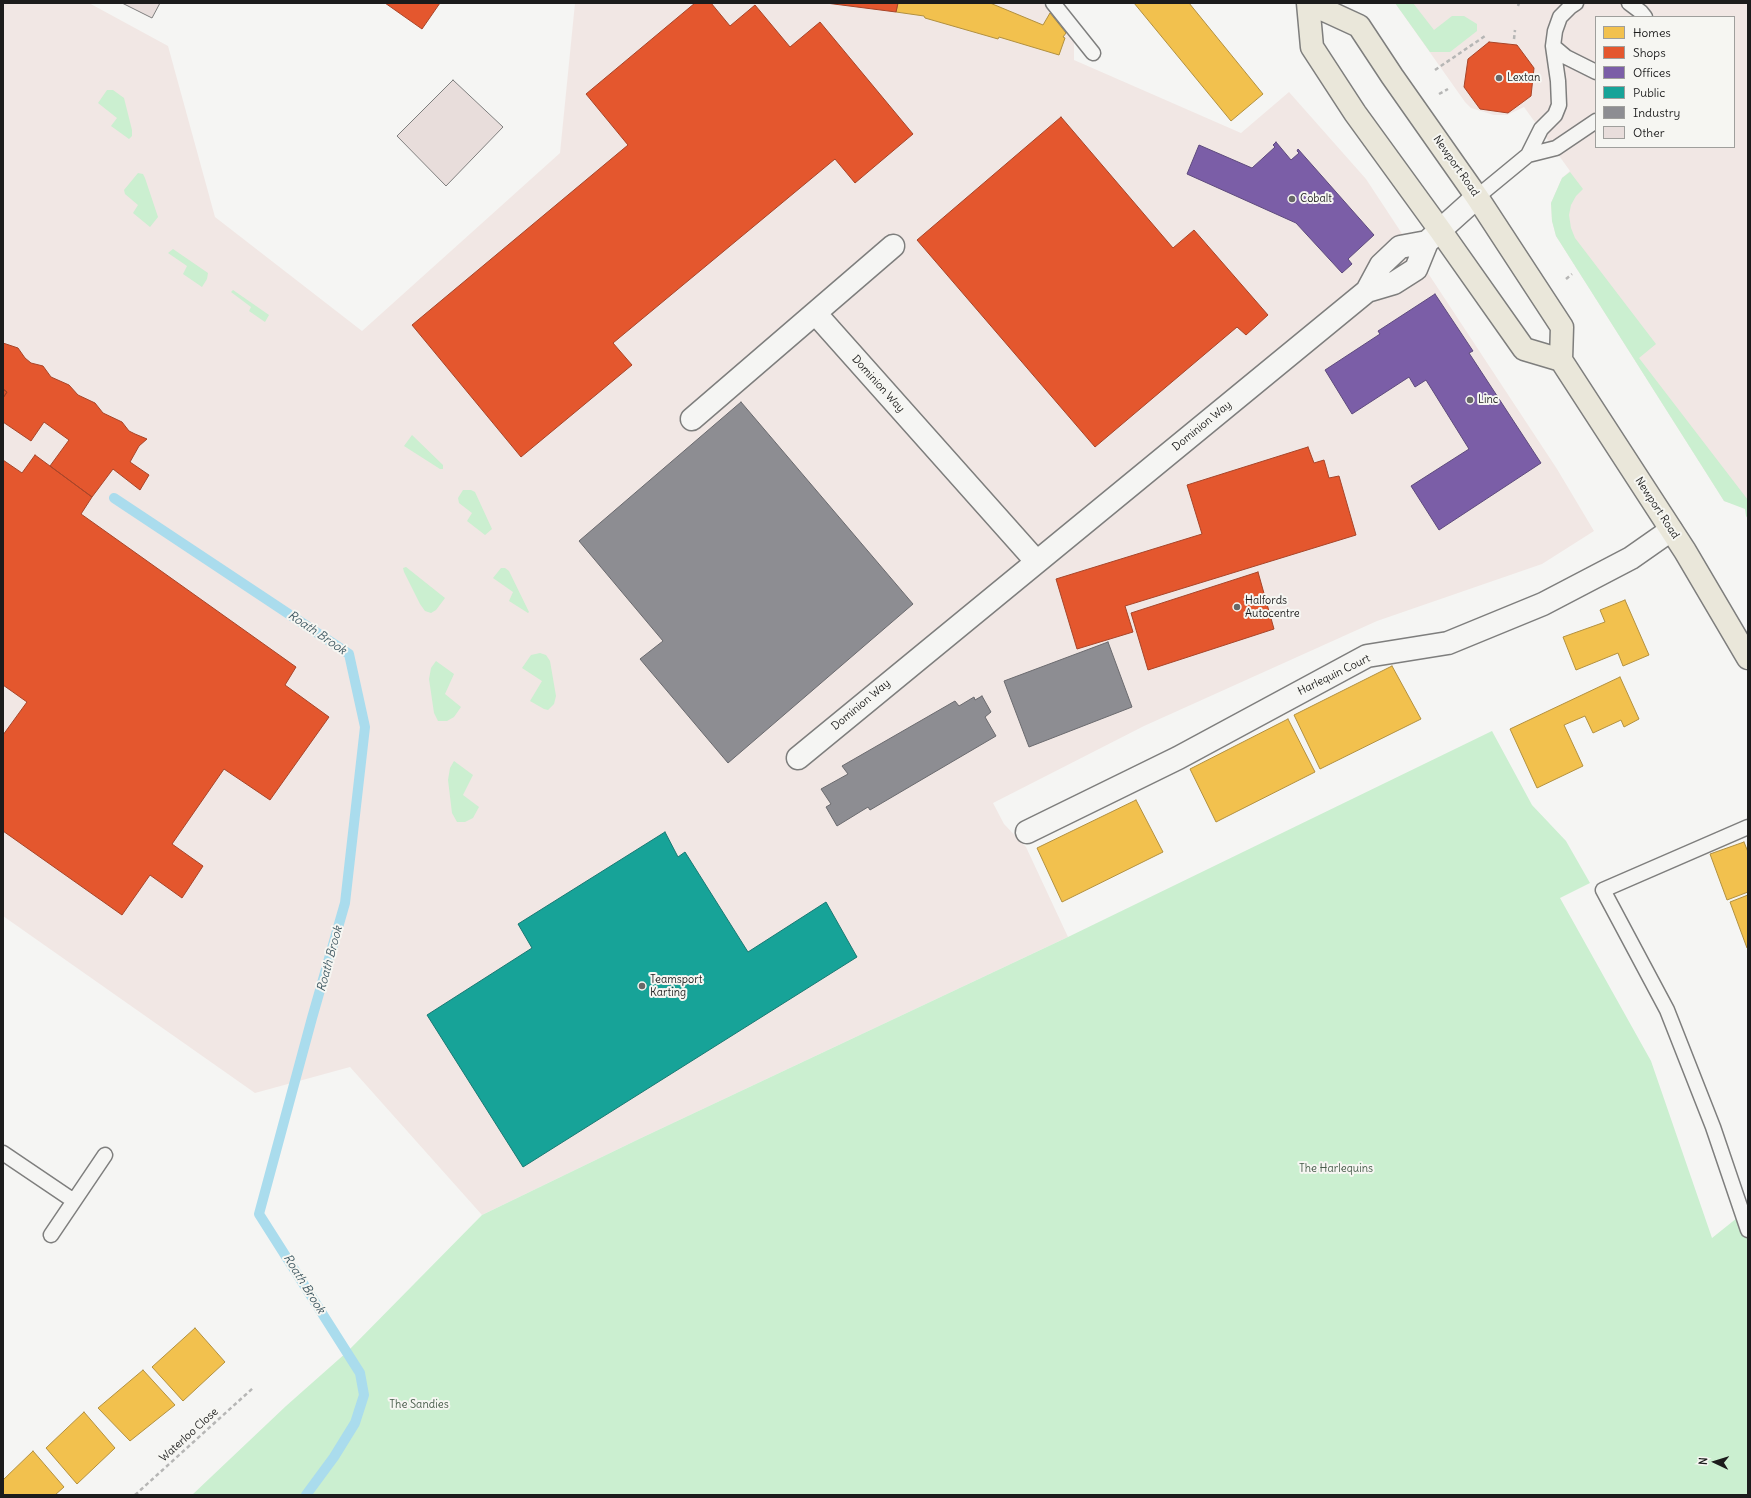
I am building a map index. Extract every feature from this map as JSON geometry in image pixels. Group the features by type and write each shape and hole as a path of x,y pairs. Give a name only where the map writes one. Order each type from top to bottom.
{"main road":[{"name":"Newport Road","path":"1561,360 1524,349 1434,236 1312,47 1309,3 1359,26 1392,76 1477,197 1562,327 1561,360 1671,530 1748,658"}],"street":[{"path":"1434,236 1477,197"},
{"name":"Dominion Way","path":"798,758 1036,561 1367,291 1381,265 1400,247 1434,236"},
{"path":"692,419 816,314 893,246"},
{"name":"Dominion Way","path":"816,314 1036,561"},
{"name":"Harlequin Court","path":"1027,832 1178,758 1368,656 1448,643 1543,604 1625,561 1671,530"}],"lane":[{"path":"1053,3 1093,53"},
{"path":"1477,197 1528,155 1541,129 1555,115 1558,105 1558,81 1552,46 1560,17 1576,3"},
{"path":"1629,3 1644,16"},
{"path":"1552,46 1566,57 1595,72"},
{"path":"1528,155 1556,148 1595,122"},
{"path":"1748,827 1603,890 1667,1010 1713,1127 1748,1230"},
{"path":"3,1153 74,1201"},
{"path":"51,1235 105,1155"}],"path":[{"path":"1514,39 1515,30"},
{"path":"1435,70 1485,36"},
{"path":"1439,94 1448,89"},
{"path":"1566,278 1572,274"},
{"name":"Waterloo Close","path":"135,1495 253,1388"}],"shaded area":[{"path":"3,3 89,3 168,46 215,217 362,331 560,153 575,3 1043,3 1074,42 1074,60 1241,133 1289,92 1366,179 1557,469 1594,531 1542,564 1377,621 1144,726 993,803 1004,824 1026,847 1068,937 639,1139 482,1215 350,1067 255,1093 3,916"},
{"path":"1395,3 1748,3 1748,508 1724,501 1556,236 1552,221 1551,203 1562,178 1570,171 1524,107 1507,115 1494,115 1471,108 1465,102"}],"green space":[{"path":"1395,3 1413,3 1434,30 1452,16 1464,16 1477,24 1477,31 1450,52 1430,52"},
{"path":"107,90 113,90 124,98 132,130 132,136 129,139 111,126 117,118 98,103"},
{"path":"1570,172 1583,189 1576,196 1571,205 1569,215 1571,228 1575,238 1656,344 1639,358 1748,500 1748,519 1745,509 1724,501 1556,236 1552,221 1551,203 1562,178"},
{"path":"138,173 143,174 145,178 158,217 150,227 133,213 138,205 125,194 124,190"},
{"path":"173,249 208,273 207,279 202,287 183,274 187,266 168,253"},
{"path":"233,290 269,315 265,322 249,311 251,307 231,292"},
{"path":"412,435 443,465 443,469 440,469 404,446"},
{"path":"463,490 471,490 475,492 492,529 485,535 467,521 472,513 459,503 458,498"},
{"path":"406,567 445,598 436,610 431,613 425,611 420,604 404,572 403,568"},
{"path":"501,568 505,568 509,571 529,612 528,613 509,601 513,592 493,578"},
{"path":"540,653 546,655 550,661 556,696 554,704 548,710 530,701 542,681 522,668 531,655"},
{"path":"436,661 454,674 445,694 461,707 454,717 447,721 438,721 434,713 429,679 431,668"},
{"name":"The Harlequins","path":"1492,731 1532,805 1566,841 1590,883 1560,898 1651,1061 1712,1238 1737,1218 1748,1219 1748,1495 192,1495 286,1406 347,1352 482,1215 639,1139 1068,937"},
{"path":"454,761 473,775 463,795 479,807 473,818 465,822 457,822 452,813 448,780 450,768"}],"building: Homes":[{"path":"898,3 990,3 1043,25 1050,13 1066,33 1063,37 1065,38 1059,55 999,37 998,39 925,18 924,16 896,12"},
{"path":"1134,3 1189,3 1263,94 1231,121"},
{"path":"1625,600 1649,655 1623,666 1618,653 1576,670 1563,637 1605,622 1600,610"},
{"path":"1392,666 1421,719 1320,769 1294,715"},
{"path":"1620,677 1639,719 1624,727 1621,720 1593,733 1585,716 1564,725 1583,766 1537,788 1510,729"},
{"path":"1288,719 1315,772 1216,822 1190,769"},
{"path":"1136,800 1163,852 1062,902 1037,848"},
{"path":"1744,842 1748,852 1748,892 1727,900 1710,854"},
{"path":"1748,895 1748,947 1747,948 1730,902"},
{"path":"195,1328 225,1362 183,1401 152,1367"},
{"path":"143,1370 175,1405 130,1441 98,1408"},
{"path":"84,1412 115,1448 77,1484 46,1448"},
{"path":"33,1451 64,1487 55,1495 3,1495 3,1480"}],"building: Shops":[{"path":"385,3 440,3 422,29"},
{"path":"695,3 711,3 730,26 755,5 790,47 820,22 913,134 855,183 835,159 613,343 632,365 521,457 412,325 628,145 586,94"},
{"path":"826,3 898,3 896,12"},
{"name":"Lextan","path":"1489,42 1517,45 1534,68 1531,96 1508,113 1480,109 1464,87 1468,59"},
{"path":"1061,117 1173,248 1194,230 1268,315 1246,335 1237,327 1095,447 917,240"},
{"path":"3,343 18,348 25,358 31,363 43,366 51,377 69,385 78,395 95,403 103,413 122,422 129,431 147,439 139,446 130,462 149,475 140,490 113,469 92,497 50,466 69,440 44,422 31,441 3,422 3,398 7,392 3,389"},
{"path":"3,389 7,392 3,398"},
{"path":"1308,447 1314,463 1324,460 1329,478 1339,476 1356,535 1125,606 1133,632 1077,649 1056,579 1202,534 1187,485"},
{"path":"35,455 92,497 81,514 296,667 285,685 329,717 270,800 224,769 172,844 203,866 182,898 150,875 122,915 3,831 3,735 27,702 3,685 3,460 22,473"},
{"path":"1258,572 1274,629 1148,670 1131,613"}],"building: Offices":[{"name":"Cobalt","path":"1276,142 1291,160 1299,153 1297,151 1298,149 1374,235 1348,259 1352,264 1342,273 1296,223 1187,174 1199,145 1252,168 1275,147 1273,145"},
{"name":"Linc","path":"1435,294 1473,351 1469,353 1541,463 1439,530 1411,486 1469,449 1426,380 1415,387 1409,377 1352,414 1325,370 1380,334 1378,331"}],"building: Public":[{"name":"Teamsport Karting","path":"665,832 678,857 685,852 748,952 826,902 857,957 523,1167 427,1015 532,948 518,924"}],"building: Industry":[{"path":"741,402 913,604 728,763 640,659 663,641 579,541"},
{"path":"1108,642 1132,707 1029,747 1004,681"},
{"path":"982,696 991,712 985,717 996,736 870,810 868,807 837,826 826,807 831,804 821,789 848,774 842,766 955,701 959,706 974,697 975,700"}],"building: Other":[{"path":"122,3 160,3 152,18"},
{"path":"453,80 503,127 446,186 397,136"}],"waterway":[{"name":"Roath Brook","path":"114,498 349,654 365,727 345,903 259,1214 360,1373 364,1395 355,1423 334,1457 306,1495"}],"place":[{"name":"Lextan","path":"1499,78"},
{"name":"Cobalt","path":"1292,199"},
{"name":"Linc","path":"1470,400"},
{"name":"Halfords Autocentre","path":"1237,607"},
{"name":"Teamsport Karting","path":"642,986"}],"park label":[{"name":"The Sandies","path":"419,1405"}]}
